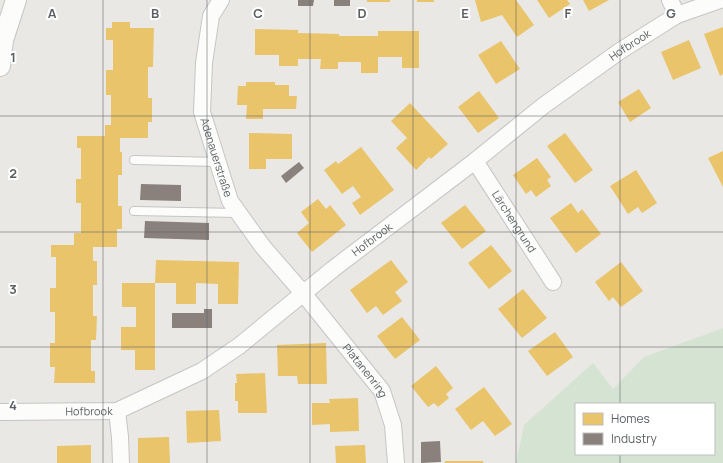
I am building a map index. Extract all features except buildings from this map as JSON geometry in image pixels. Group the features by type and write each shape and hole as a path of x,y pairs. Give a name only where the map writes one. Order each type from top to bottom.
{"street":[{"path":"0,66 1,42 16,0"},
{"name":"Adenauerstraße","path":"221,0 211,16 204,63 202,112 230,201 263,247 303,293"},
{"path":"670,0 677,15"},
{"name":"Hofbrook","path":"0,412 117,411 202,370 239,346 303,293 475,161 543,106 620,51 677,15 720,0"},
{"name":"Lärchengrund","path":"475,161 553,282"},
{"name":"Platanenring","path":"303,293 382,391 393,425 396,463"},
{"path":"117,411 121,463"}],"lane":[{"path":"134,160 218,162"},
{"path":"134,211 238,213"}],"green space":[{"path":"723,328 723,463 516,463 524,425 593,363 613,389 644,357"}]}
